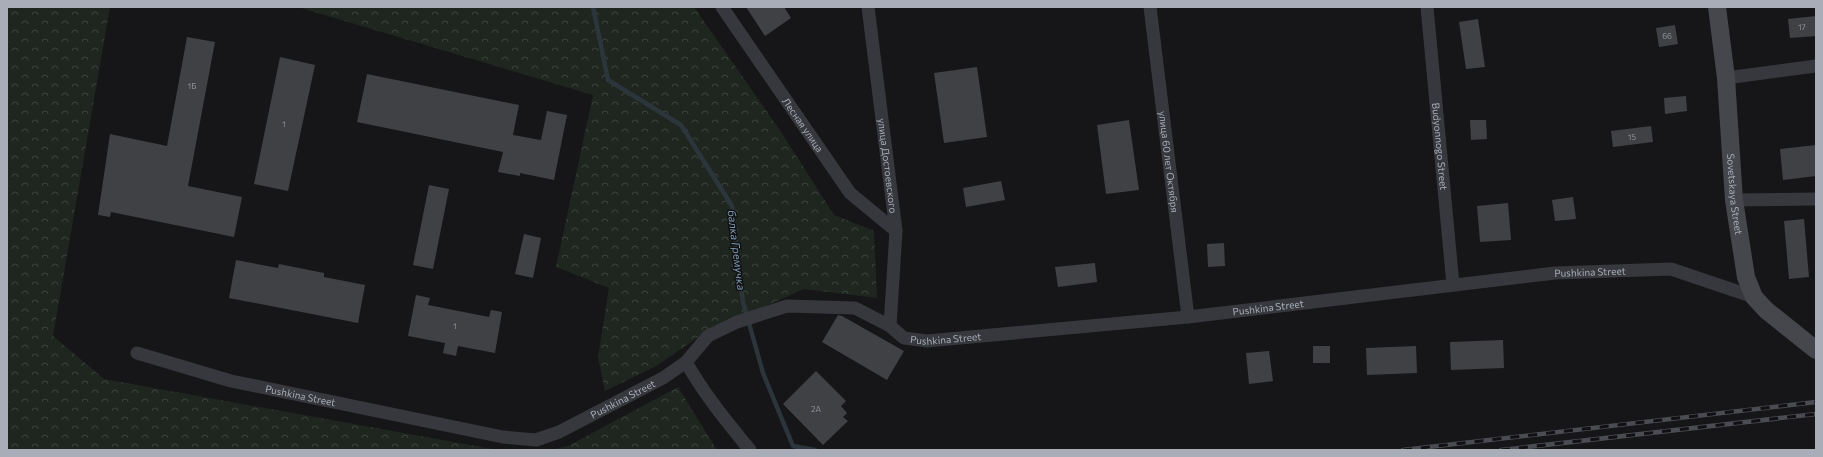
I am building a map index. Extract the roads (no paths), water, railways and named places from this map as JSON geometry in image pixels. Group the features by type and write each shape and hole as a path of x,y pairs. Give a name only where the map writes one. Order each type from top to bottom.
{"street":[{"name":"Лесная улица","path":"722,7 850,193 896,231"},
{"name":"улица Достоевского","path":"868,7 896,231 890,326"},
{"name":"улица 60 лет Октября","path":"1150,7 1188,317"},
{"name":"Budyonnogo Street","path":"1427,7 1453,285"},
{"name":"Sovetskaya Street","path":"1717,7 1726,78 1734,200 1746,276 1754,297 1766,310 1816,350"},
{"path":"1726,78 1816,66"},
{"path":"1734,200 1816,199"},
{"name":"Pushkina Street","path":"137,353 231,381 503,437 536,440 559,432 663,378 686,362 708,336 737,322 787,306 854,308 890,326 904,338 927,341 1188,317 1555,273 1672,269 1754,297"},
{"path":"686,362 694,376 750,450"}],"waterway":[{"name":"балка Гремучка","path":"593,7 608,80 681,125 732,206 743,302 763,373 793,446 815,450"}],"railway":[{"path":"1403,450 1816,402"},
{"path":"1501,450 1816,414"}]}
